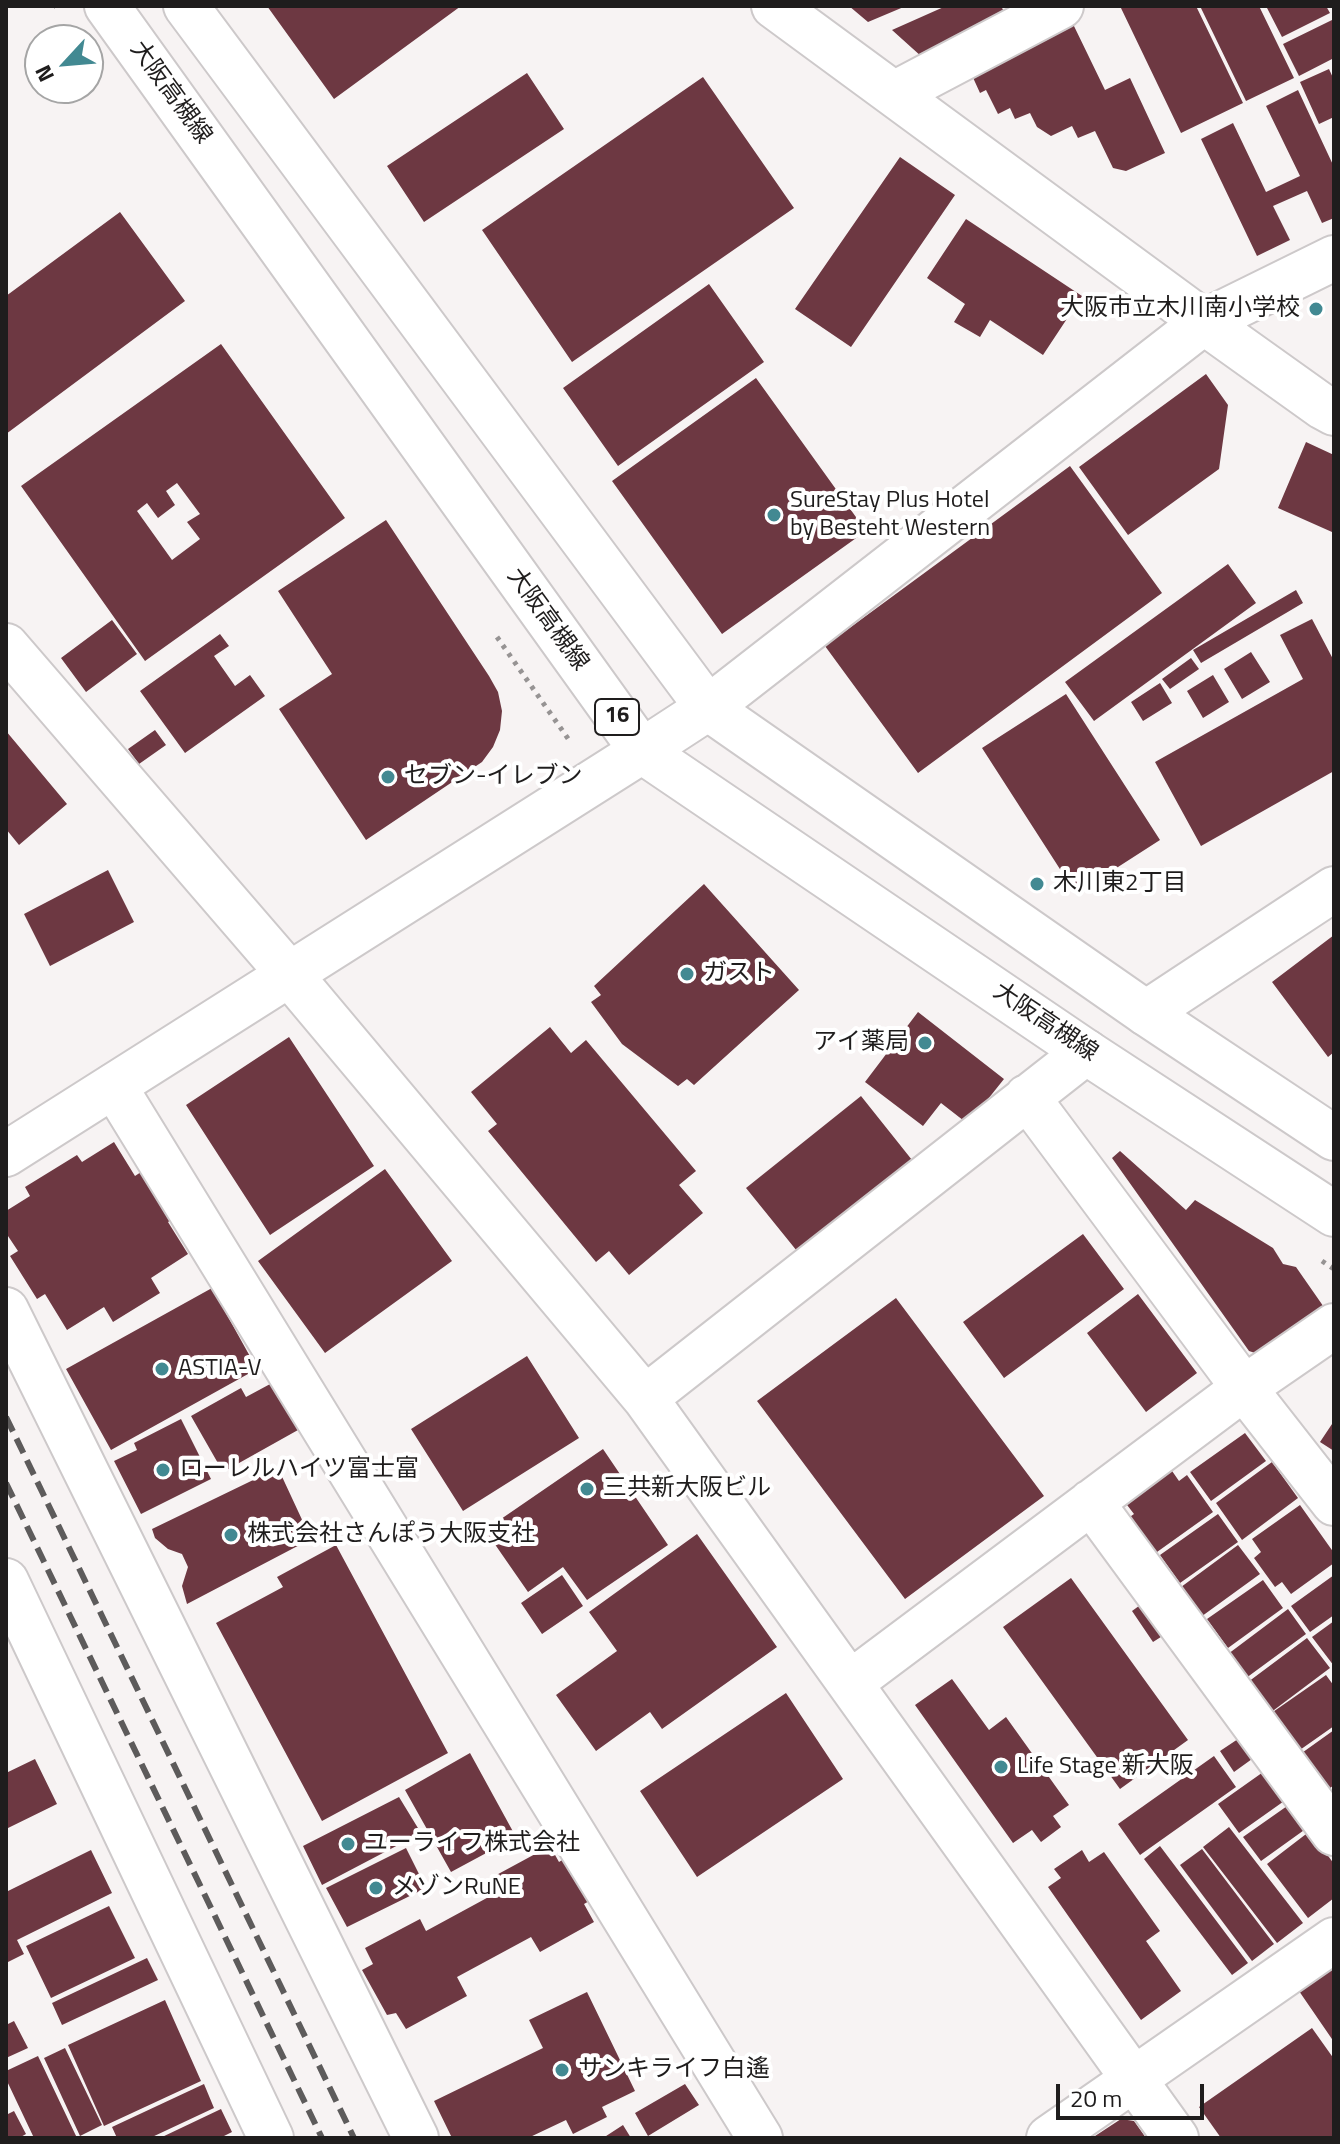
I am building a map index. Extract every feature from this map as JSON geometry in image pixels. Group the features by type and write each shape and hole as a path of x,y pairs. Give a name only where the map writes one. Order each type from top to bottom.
{"street":[{"name":"大阪高槻線","path":"107,6 642,751 1086,1052 1334,1214"},
{"path":"186,6 708,708 1146,1013 1334,1138"},
{"path":"774,6 1204,322 1334,413"},
{"path":"894,94 1061,6"},
{"path":"6,1154 708,708 1204,322 1334,258"},
{"path":"6,646 290,975 645,1398 1176,2138"},
{"path":"1146,1013 1334,889"},
{"path":"645,1398 1086,1052"},
{"path":"114,1086 760,2138"},
{"path":"1027,1097 1244,1388 1334,1503"},
{"path":"6,1310 416,2138"},
{"path":"850,1683 1244,1388 1334,1326"},
{"path":"1091,1502 1334,1833"},
{"path":"6,1581 271,2138"},
{"path":"1049,2138 1334,1940"}],"building":[{"path":"267,6 461,6 334,99"},
{"path":"849,6 906,6 868,22"},
{"path":"946,6 1001,6 1009,21 922,57 892,30"},
{"path":"1120,6 1196,6 1243,103 1181,133"},
{"path":"1200,6 1259,6 1294,78 1246,101"},
{"path":"1266,6 1326,6 1330,13 1282,37"},
{"path":"1332,20 1334,58 1299,76 1283,44"},
{"path":"1073,24 1105,90 1130,78 1165,153 1126,171 1113,168 1095,131 1078,138 1072,126 1051,136 1037,127 1030,113 1015,119 1010,108 998,114 986,90 980,93 970,71"},
{"path":"1329,69 1334,80 1334,117 1319,124 1300,82"},
{"path":"527,73 564,129 424,222 387,166"},
{"path":"703,77 794,208 572,362 482,230"},
{"path":"1298,90 1334,167 1334,218 1322,223 1307,191 1273,206 1290,240 1257,256 1201,139 1233,123 1266,192 1300,176 1266,106"},
{"path":"900,157 955,195 851,347 795,309"},
{"path":"120,212 185,301 6,434 6,296"},
{"path":"966,219 1082,296 1043,355 990,320 980,337 954,322 965,304 927,278"},
{"path":"709,284 764,362 618,466 563,388"},
{"path":"221,344 345,518 145,661 21,486","holes":["177,483 200,514 187,522 200,539 172,560 137,511 147,503 158,518 175,505 166,491"]},
{"path":"1206,374 1228,405 1219,469 1128,535 1079,467"},
{"path":"756,378 866,531 722,634 612,481"},
{"path":"1306,442 1334,455 1332,532 1278,508"},
{"path":"1070,466 1162,593 918,773 825,646"},
{"path":"386,520 489,676 498,692 502,711 500,730 482,762 366,840 279,709 332,674 278,591"},
{"path":"1228,564 1256,603 1094,721 1065,682"},
{"path":"1296,590 1303,603 1201,663 1193,650"},
{"path":"1312,619 1334,661 1334,771 1201,846 1155,762 1303,679 1280,635"},
{"path":"112,620 137,654 86,692 61,658"},
{"path":"220,634 229,646 214,656 235,686 250,675 265,696 185,753 140,691"},
{"path":"1251,652 1270,682 1242,699 1224,669"},
{"path":"1191,658 1199,669 1170,689 1162,679"},
{"path":"1213,675 1229,702 1203,718 1187,691"},
{"path":"1160,683 1172,703 1143,721 1131,702"},
{"path":"1066,694 1160,840 1076,894 982,748"},
{"path":"155,730 166,745 139,764 128,749"},
{"path":"6,731 67,804 19,845 6,829"},
{"path":"108,870 134,922 50,966 24,914"},
{"path":"704,884 799,990 694,1085 687,1079 678,1086 622,1044 591,1002 601,995 594,986"},
{"path":"1334,935 1334,1052 1328,1057 1272,982"},
{"path":"918,1012 1004,1079 968,1124 941,1103 923,1126 865,1082"},
{"path":"550,1027 571,1053 586,1040 696,1171 679,1185 703,1213 629,1275 609,1251 596,1262 488,1131 497,1124 471,1092"},
{"path":"289,1037 374,1166 270,1235 186,1105"},
{"path":"861,1096 916,1165 801,1256 746,1188"},
{"path":"114,1142 135,1176 147,1168 177,1216 168,1222 188,1254 151,1278 160,1293 113,1322 104,1307 67,1330 45,1294 37,1299 10,1256 18,1251 6,1233 6,1211 30,1196 25,1187 77,1155 82,1162"},
{"path":"1120,1151 1186,1210 1195,1200 1273,1248 1283,1264 1296,1267 1328,1313 1267,1357 1249,1351 1112,1158"},
{"path":"385,1169 452,1261 325,1353 258,1261"},
{"path":"1083,1234 1124,1289 1004,1378 963,1322"},
{"name":"ASTIA-V","path":"212,1288 257,1369 111,1450 66,1369"},
{"path":"1138,1294 1197,1373 1146,1412 1087,1333"},
{"path":"896,1298 1044,1496 905,1599 757,1401"},
{"path":"527,1356 579,1438 463,1511 411,1429"},
{"path":"272,1383 298,1430 223,1472 191,1416 241,1388 246,1397"},
{"name":"ローレルハイツ富士富","path":"181,1419 211,1479 141,1514 114,1461 137,1450 134,1443"},
{"path":"1334,1421 1334,1451 1320,1442"},
{"path":"1245,1433 1266,1461 1211,1501 1190,1472"},
{"name":"三共新大阪ビル","path":"603,1449 668,1545 587,1600 563,1567 528,1592 485,1530"},
{"path":"1272,1462 1298,1498 1242,1540 1216,1503"},
{"path":"278,1468 311,1539 187,1604 182,1586 188,1567 182,1554 168,1549 155,1538 152,1529"},
{"path":"1170,1468 1179,1481 1187,1475 1213,1512 1150,1557 1124,1521 1134,1514 1124,1501"},
{"path":"1300,1505 1334,1553 1334,1563 1291,1594 1282,1582 1275,1587 1254,1558 1261,1552 1252,1539"},
{"path":"1218,1514 1238,1542 1180,1583 1160,1555"},
{"path":"697,1534 777,1647 662,1729 650,1712 596,1751 556,1695 617,1651 589,1612"},
{"path":"336,1545 448,1753 322,1821 216,1623 283,1587 277,1577"},
{"path":"1238,1545 1260,1574 1198,1619 1177,1590"},
{"path":"562,1575 583,1606 542,1634 521,1603"},
{"path":"1334,1575 1334,1615 1310,1632 1291,1606"},
{"path":"1071,1578 1188,1740 1120,1789 1003,1627"},
{"path":"1263,1580 1283,1608 1228,1648 1207,1619"},
{"path":"1143,1603 1164,1635 1153,1642 1132,1611"},
{"path":"1288,1609 1306,1634 1242,1681 1224,1657"},
{"path":"1334,1621 1334,1666 1312,1637"},
{"path":"1307,1638 1330,1668 1266,1716 1244,1685"},
{"path":"1326,1675 1334,1686 1334,1726 1297,1752 1270,1714"},
{"name":"Life Stage 新大阪","path":"952,1679 989,1730 1006,1717 1069,1805 1053,1816 1061,1827 1041,1842 1032,1830 1013,1843 915,1705"},
{"path":"786,1693 843,1779 697,1877 640,1791"},
{"path":"1334,1730 1334,1785 1325,1792 1299,1755"},
{"path":"1238,1739 1252,1759 1234,1772 1220,1751"},
{"path":"470,1753 516,1837 451,1872 405,1790"},
{"path":"1214,1756 1236,1787 1140,1855 1118,1824"},
{"path":"35,1759 57,1804 6,1829 6,1773"},
{"path":"1266,1770 1287,1799 1239,1833 1218,1804"},
{"path":"399,1797 421,1833 322,1885 303,1846"},
{"path":"1290,1804 1307,1828 1261,1861 1243,1837"},
{"path":"1229,1827 1303,1923 1277,1943 1203,1847"},
{"path":"1310,1831 1334,1864 1334,1898 1308,1918 1267,1864"},
{"path":"550,1846 559,1862 567,1857 591,1900 584,1904 594,1922 540,1952 531,1937 457,1977 467,1996 406,2029 396,2013 387,2015 362,1970 373,1964 365,1948 420,1919 426,1931 496,1893 489,1879"},
{"path":"1160,1846 1248,1963 1232,1975 1144,1859"},
{"name":"メゾンRuNE","path":"406,1848 426,1888 347,1927 326,1888"},
{"path":"1202,1849 1274,1944 1252,1961 1180,1865"},
{"path":"91,1850 112,1893 17,1940 24,1954 6,1963 6,1892"},
{"path":"1082,1850 1089,1862 1104,1852 1160,1931 1146,1941 1181,1991 1141,2020 1048,1887 1061,1878 1054,1869"},
{"path":"109,1906 135,1958 51,1998 26,1946"},
{"path":"147,1958 158,1980 62,2025 52,2003"},
{"path":"1334,1967 1334,2042 1299,1991"},
{"name":"サンキライフ白遙","path":"587,1992 635,2091 602,2107 607,2117 573,2134 566,2120 528,2138 452,2138 434,2101 543,2048 529,2020"},
{"path":"165,2000 201,2081 104,2126 68,2045"},
{"path":"14,2021 28,2048 6,2058 6,2025"},
{"path":"1312,2028 1334,2059 1334,2138 1221,2138 1199,2107"},
{"path":"65,2048 102,2125 80,2136 44,2058"},
{"path":"38,2056 77,2138 34,2138 6,2079 6,2071"},
{"path":"204,2084 214,2108 150,2138 117,2138 112,2127"},
{"path":"685,2084 699,2105 648,2136 635,2113"},
{"path":"221,2109 232,2132 220,2138 160,2138"},
{"path":"14,2111 26,2134 19,2138 6,2138 6,2115"},
{"path":"1121,2119 1134,2121 1146,2138 1092,2138"},
{"path":"623,2125 631,2138 603,2138"}],"railway":[{"path":"6,1417 354,2138"},
{"path":"6,1483 322,2138"}],"place":[{"name":"大阪市立木川南小学校","path":"1316,309"},
{"name":"SureStay Plus Hotel by Besteht Western","path":"774,515"},
{"name":"セブン-イレブン","path":"388,777"},
{"name":"木川東2丁目","path":"1037,884"},
{"name":"ガスト","path":"687,974"},
{"name":"アイ薬局","path":"925,1043"},
{"name":"ASTIA-V","path":"162,1369"},
{"name":"ローレルハイツ富士富","path":"163,1470"},
{"name":"三共新大阪ビル","path":"587,1489"},
{"name":"株式会社さんぽう大阪支社","path":"231,1535"},
{"name":"Life Stage 新大阪","path":"1001,1767"},
{"name":"ユーライフ株式会社","path":"348,1844"},
{"name":"メゾンRuNE","path":"376,1888"},
{"name":"サンキライフ白遙","path":"562,2070"}]}
